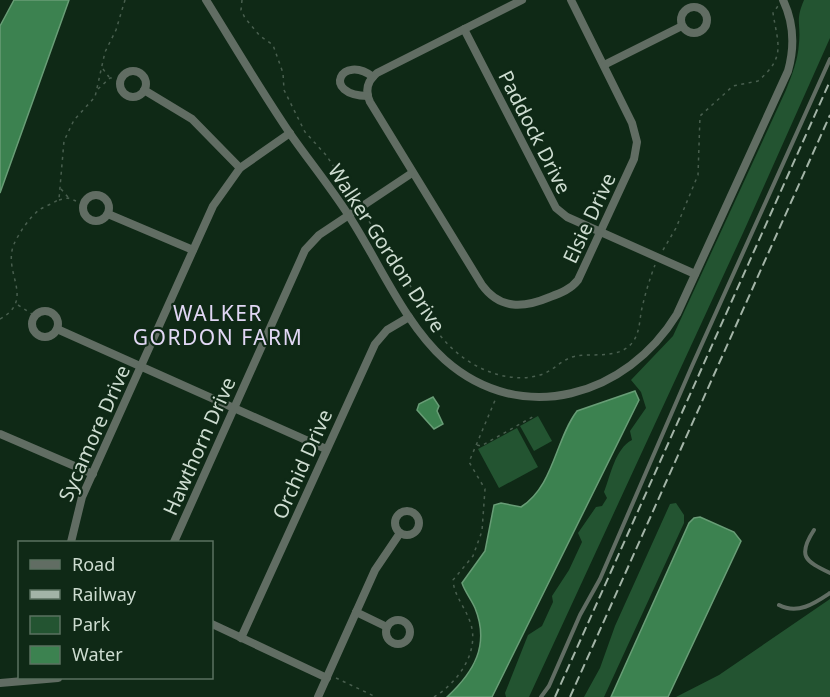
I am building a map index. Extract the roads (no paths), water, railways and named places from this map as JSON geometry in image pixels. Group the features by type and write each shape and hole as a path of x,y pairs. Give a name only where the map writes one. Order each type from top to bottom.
{"street":[{"name":"Walker Gordon Drive","path":"206,0 290,133 349,216 409,317 435,350 452,365 477,381 523,395 560,395 588,389 626,371 662,338 677,314 788,71 793,38 783,1"},
{"path":"372,77 352,69 345,71 340,79 340,86 345,92 368,96 368,87 372,77 522,0"},
{"name":"Elsie Drive","path":"368,96 412,173 484,288 494,298 507,304 531,305 570,288 581,276 634,159 637,142 632,123 571,0"},
{"path":"604,65 682,26"},
{"name":"Paddock Drive","path":"464,29 553,205 564,215 695,274"},
{"path":"144,90 187,116 240,168"},
{"name":"Sycamore Drive","path":"71,541 78,507 216,201 240,168 290,133"},
{"name":"Hawthorn Drive","path":"175,541 304,252 315,238 412,173"},
{"path":"108,214 193,250"},
{"path":"43,311 50,312 57,320 57,329 49,336 39,336 32,326 35,316 43,311"},
{"name":"Orchid Drive","path":"241,638 375,344 387,330 409,317"},
{"path":"57,329 326,449"},
{"path":"0,434 93,474"},
{"path":"318,697 376,567 400,533"},
{"path":"356,612 387,627"},
{"path":"213,624 327,676"},
{"path":"0,683 46,679"}],"lane":[{"path":"541,697 549,686 580,615 600,579 692,366 830,59"},
{"path":"814,530 804,546 805,555 813,564 830,573"},
{"path":"779,605 800,609 830,593"}],"water":[{"path":"14,0 69,0 0,193 0,26"},
{"path":"635,391 639,400 492,697 447,697 472,668 480,646 479,621 462,583 485,551 494,505 501,503 521,507 532,498 541,487 577,411"},
{"path":"433,397 439,406 437,411 443,424 434,429 417,410 419,404"},
{"path":"700,517 734,532 741,541 668,697 611,697 689,523 694,518"}],"railway":[{"path":"555,697 830,81"},
{"path":"570,697 830,115"}],"district":[{"name":"WALKER GORDON FARM","path":"218,325"}]}
